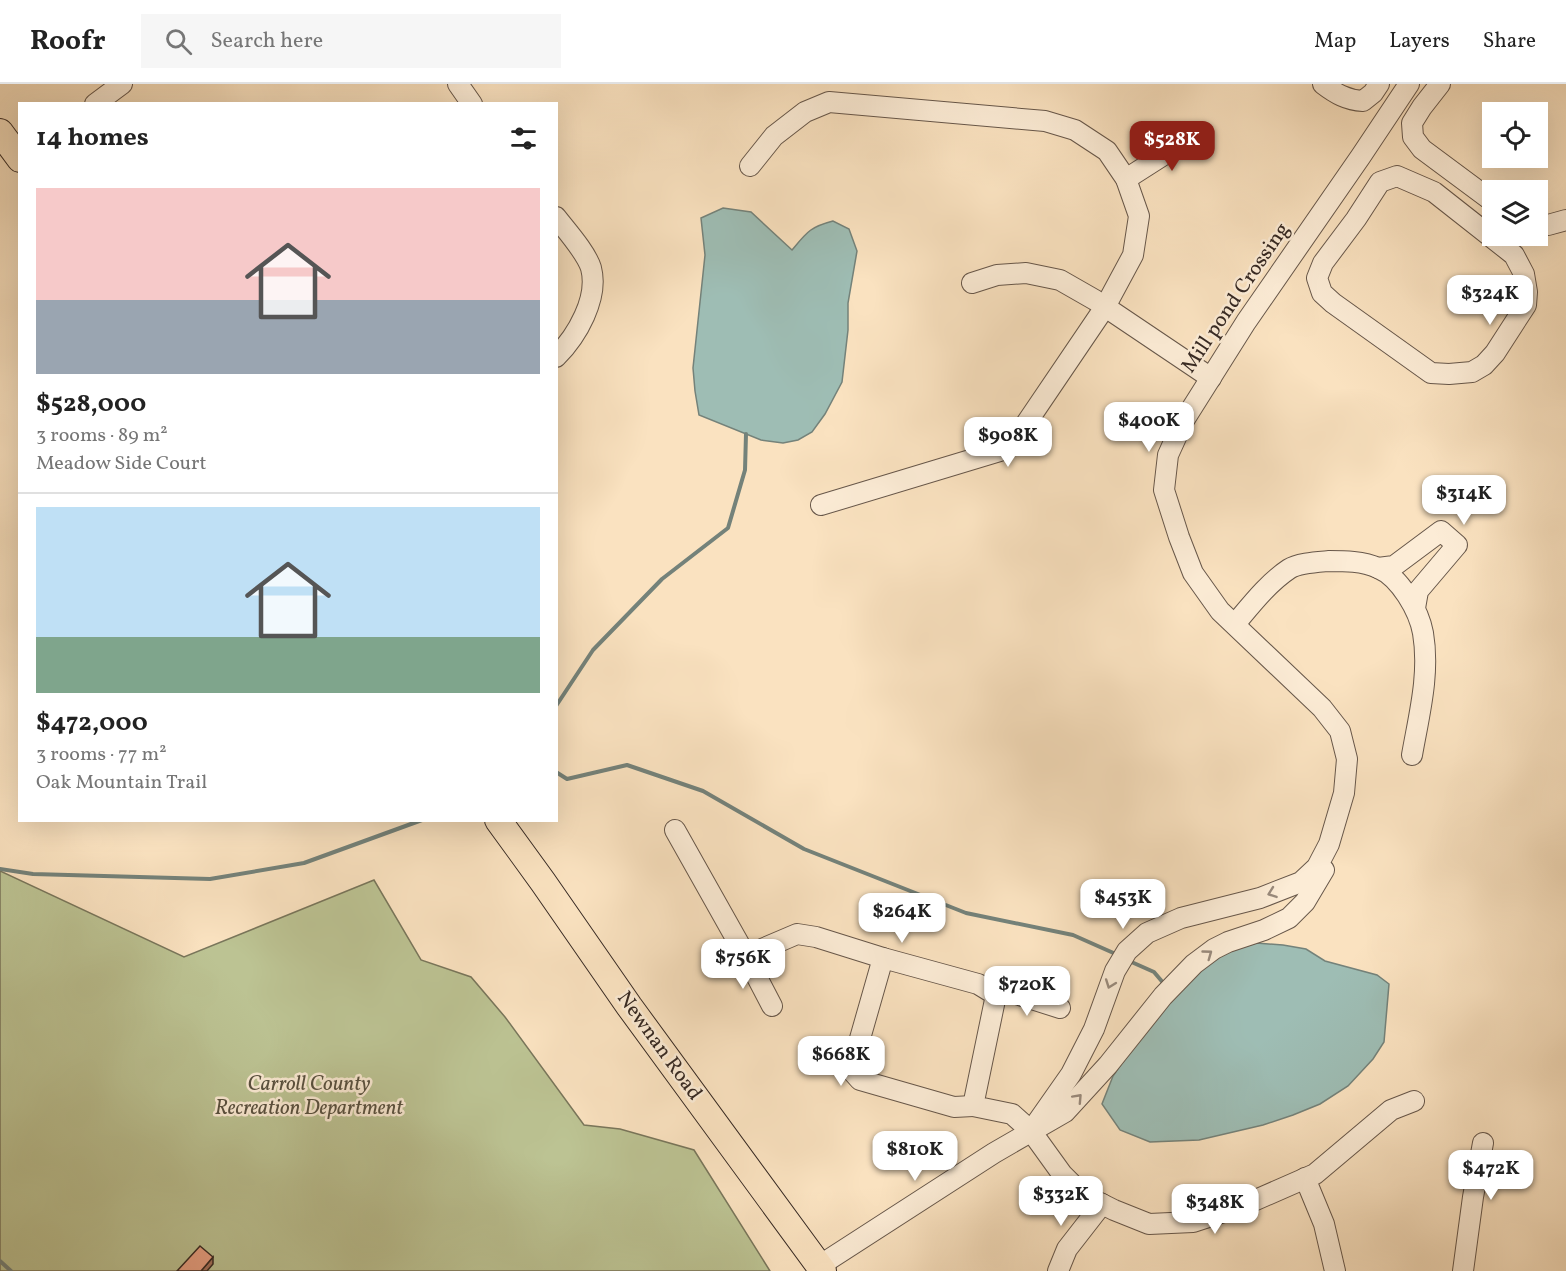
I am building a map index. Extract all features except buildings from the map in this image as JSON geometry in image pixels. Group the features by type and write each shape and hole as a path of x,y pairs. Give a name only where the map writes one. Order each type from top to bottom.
{"main road":[{"path":"0,132 18,156"},
{"name":"Newnan Road","path":"499,822 636,1015 821,1268"}],"street":[{"path":"98,102 122,84"},
{"path":"458,84 471,102"},
{"path":"1323,84 1349,100 1363,101 1379,84"},
{"name":"Mill pond Crossing","path":"821,1268 1031,1131 1071,1074 1094,1029 1115,971 1127,951 1147,933 1181,918 1260,898 1301,882 1317,867 1329,844 1344,793 1347,759 1340,730 1322,708 1220,611 1193,573 1164,490 1168,455 1183,422 1246,322 1409,84"},
{"path":"1440,84 1412,123 1413,137 1422,149 1482,194"},
{"path":"750,166 774,136 805,112 829,102 1045,121 1075,130 1107,151 1126,179 1139,216 1133,255 1105,307 1021,431 1000,451 821,505"},
{"path":"1126,179 1198,133"},
{"path":"1398,176 1434,192 1514,255 1524,274 1527,292 1526,305 1495,353 1484,365 1472,372 1431,373 1322,293 1317,278 1323,263 1351,225 1380,182 1398,176"},
{"path":"1326,208 1351,225"},
{"path":"558,220 586,258 591,267 592,278 591,292 582,321 572,339 558,355"},
{"path":"1548,225 1566,220"},
{"path":"972,283 997,275 1026,273 1060,280 1105,307 1211,378"},
{"path":"1235,624 1262,593 1290,568 1316,562 1349,561 1378,568 1394,566 1441,531 1457,545 1418,591 1415,608"},
{"path":"1378,568 1398,583 1415,608 1423,632 1426,662 1423,696 1412,755"},
{"path":"675,830 772,1006"},
{"path":"1031,1131 1065,1112 1108,1065 1163,996 1194,964 1228,942 1264,930 1289,918 1305,902 1325,868 1329,844"},
{"path":"747,957 797,934 816,937 978,984 996,995 1010,992 1060,1008"},
{"path":"883,958 851,1070 860,1080 954,1107 973,1106 1012,1114 1031,1131 1062,1174 1082,1194 1149,1224 1193,1222 1242,1206 1315,1174 1391,1110 1414,1101"},
{"path":"973,1106 996,995"},
{"path":"1463,1271 1483,1143"},
{"path":"1305,1178 1324,1224 1335,1271"},
{"path":"1058,1271 1067,1249 1102,1204"}],"green space":[{"name":"Carroll County Recreation Department","path":"0,871 184,957 374,880 421,960 471,977 505,1017 584,1125 620,1129 694,1150 770,1271 0,1271"}],"water":[{"path":"723,208 751,212 792,250 810,231 833,221 849,229 857,251 848,303 848,330 842,382 825,414 812,432 798,440 783,443 761,440 699,415 693,368 705,255 701,218"},
{"path":"1256,943 1306,949 1325,961 1377,975 1389,984 1384,1042 1373,1059 1348,1086 1320,1104 1263,1125 1199,1140 1150,1142 1120,1130 1102,1104 1113,1076 1140,1037 1181,985 1223,953"}],"waterway":[{"path":"558,703 593,650 662,579 728,528 745,470 746,434"},
{"path":"558,773 567,779 627,765 703,791 804,849 966,913 1073,935 1118,955"},
{"path":"0,869 33,874 210,879 304,863 417,822"},
{"path":"1127,960 1154,972 1165,985"},
{"path":"0,1261 11,1271"}]}
